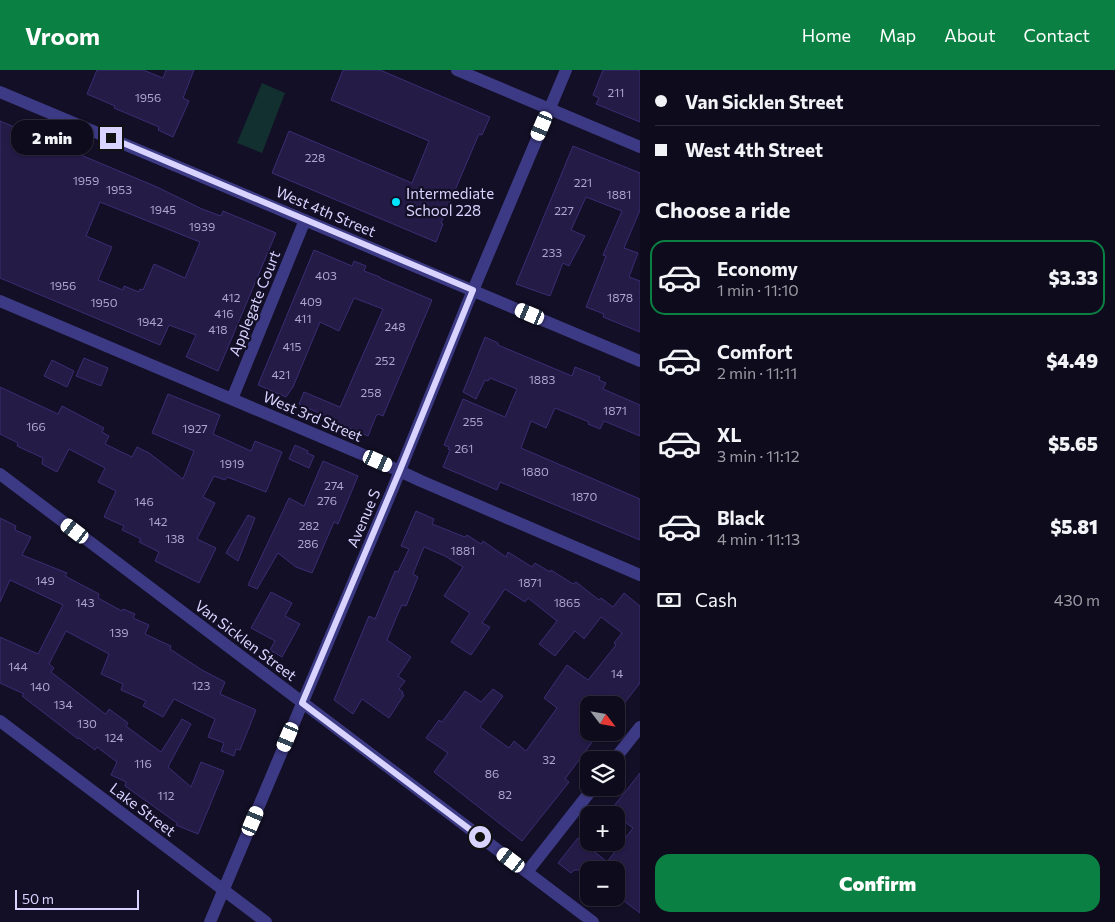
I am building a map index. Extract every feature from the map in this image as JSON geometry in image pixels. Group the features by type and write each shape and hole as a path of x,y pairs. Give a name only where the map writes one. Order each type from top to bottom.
{"street":[{"path":"457,70 640,147"},
{"name":"Avenue S","path":"210,922 566,70"},
{"name":"West 4th Street","path":"0,92 640,360"},
{"name":"Applegate Court","path":"232,399 305,220"},
{"name":"West 3rd Street","path":"0,301 400,470 430,485 640,575"},
{"name":"Van Sicklen Street","path":"0,474 593,922"},
{"name":"Lake Street","path":"0,721 266,922"},
{"path":"621,751 640,727"},
{"path":"527,872 587,796"}],"green space":[{"path":"262,83 285,93 262,153 237,143"}],"building":[{"path":"97,70 143,70 163,78 166,70 194,70 183,98 189,101 173,137 158,130 159,127 87,94"},
{"path":"343,70 380,70 490,117 482,135 479,134 441,223 443,224 436,242 272,173 289,131 412,183 429,141 331,100"},
{"path":"603,70 640,70 640,122 596,104 599,98 593,95"},
{"path":"0,121 157,187 202,209 221,216 223,211 276,233 218,371 186,357 196,335 169,325 160,345 0,278","holes":["100,202 200,242 185,278 154,264 143,290 140,289 139,292 124,286 123,290 98,280 112,247 86,236"]},
{"path":"573,146 640,173 640,210 624,248 638,253 629,277 640,281 640,332 603,317 604,314 586,307 606,256 603,255 622,211 586,197 571,230 585,236 569,266 563,263 550,296 516,284"},
{"path":"314,250 352,266 354,261 366,266 364,271 432,300 383,416 378,414 376,416 368,436 299,404 304,392 340,407 383,309 354,298 339,331 320,322 293,387 286,397 258,385"},
{"path":"485,337 498,343 498,345 572,376 575,367 600,377 599,380 606,383 603,389 640,405 640,436 604,421 600,429 588,424 589,422 555,408 546,428 531,421 521,448 640,499 640,540 500,482 497,490 443,467 450,450 448,449 449,447 444,445 463,399 505,417 517,389 490,378 488,381 485,380 476,399 463,392"},
{"path":"84,358 108,368 101,386 76,376"},
{"path":"52,360 74,371 67,387 44,376"},
{"path":"0,387 58,414 62,406 104,428 102,432 109,436 105,444 132,457 137,447 149,453 183,479 194,451 152,433 168,394 220,415 213,434 251,451 255,441 282,452 266,492 227,477 225,480 214,476 203,497 215,503 197,539 216,548 199,583 155,561 159,552 139,542 141,539 122,530 124,526 104,517 116,491 98,482 105,468 69,449 57,472 42,464 43,458 17,446 18,443 0,434"},
{"path":"295,445 314,456 309,468 289,459"},
{"path":"323,461 358,476 338,524 334,522 312,573 296,567 278,553 257,589 248,585 289,498 304,506"},
{"path":"416,511 434,519 432,524 465,537 467,535 481,544 483,541 506,557 508,552 532,567 535,563 550,572 551,570 573,584 576,582 599,600 601,598 613,607 624,593 640,606 640,683 625,702 625,696 580,696 580,741 593,741 586,751 580,751 580,759 565,779 569,782 522,841 434,772 448,753 426,738 439,720 442,722 465,691 481,702 493,689 503,696 480,727 509,748 514,741 526,751 557,708 544,698 567,665 588,680 616,645 614,643 622,633 601,617 584,639 575,631 555,656 539,644 557,621 528,598 525,602 505,589 482,623 490,627 471,655 451,642 470,613 444,596 463,567 445,556 424,547 413,574 418,577 406,606 402,605 399,611 387,640 411,657 398,676 405,681 399,689 404,695 389,718 362,699 353,714 334,700 369,616 375,619 395,571 398,572 409,549 401,546"},
{"path":"248,515 255,518 238,561 226,553"},
{"path":"0,518 16,526 15,530 31,537 22,555 67,573 65,576 99,594 98,598 122,611 123,609 135,614 133,618 149,625 145,634 171,646 170,649 202,670 225,682 220,694 256,710 240,750 236,749 234,756 221,751 224,743 208,737 215,719 174,699 163,717 143,706 146,701 121,690 123,684 101,674 109,654 66,631 49,664 54,668 51,672 104,713 106,714 109,709 128,723 126,726 161,752 182,719 191,724 168,767 191,787 201,762 224,771 198,834 176,825 177,823 125,786 126,782 111,775 117,762 97,747 95,750 78,739 22,696 24,694 0,683 0,637 38,654 63,605 10,580 0,602"},
{"path":"271,592 292,603 285,616 300,624 282,657 270,650 275,641 251,628"},
{"path":"640,773 640,913 625,902 625,861 608,861 615,851 625,851 625,838 633,828 625,822 625,806 614,806 622,796 625,796 625,792"},
{"path":"578,838 580,840 580,851 594,851 606,861 580,861 580,870 574,870 571,873 558,863"}],"place":[{"name":"Intermediate School 228","path":"396,202"}],"route":[{"path":"111,138 473,290 302,703 480,837"}]}
